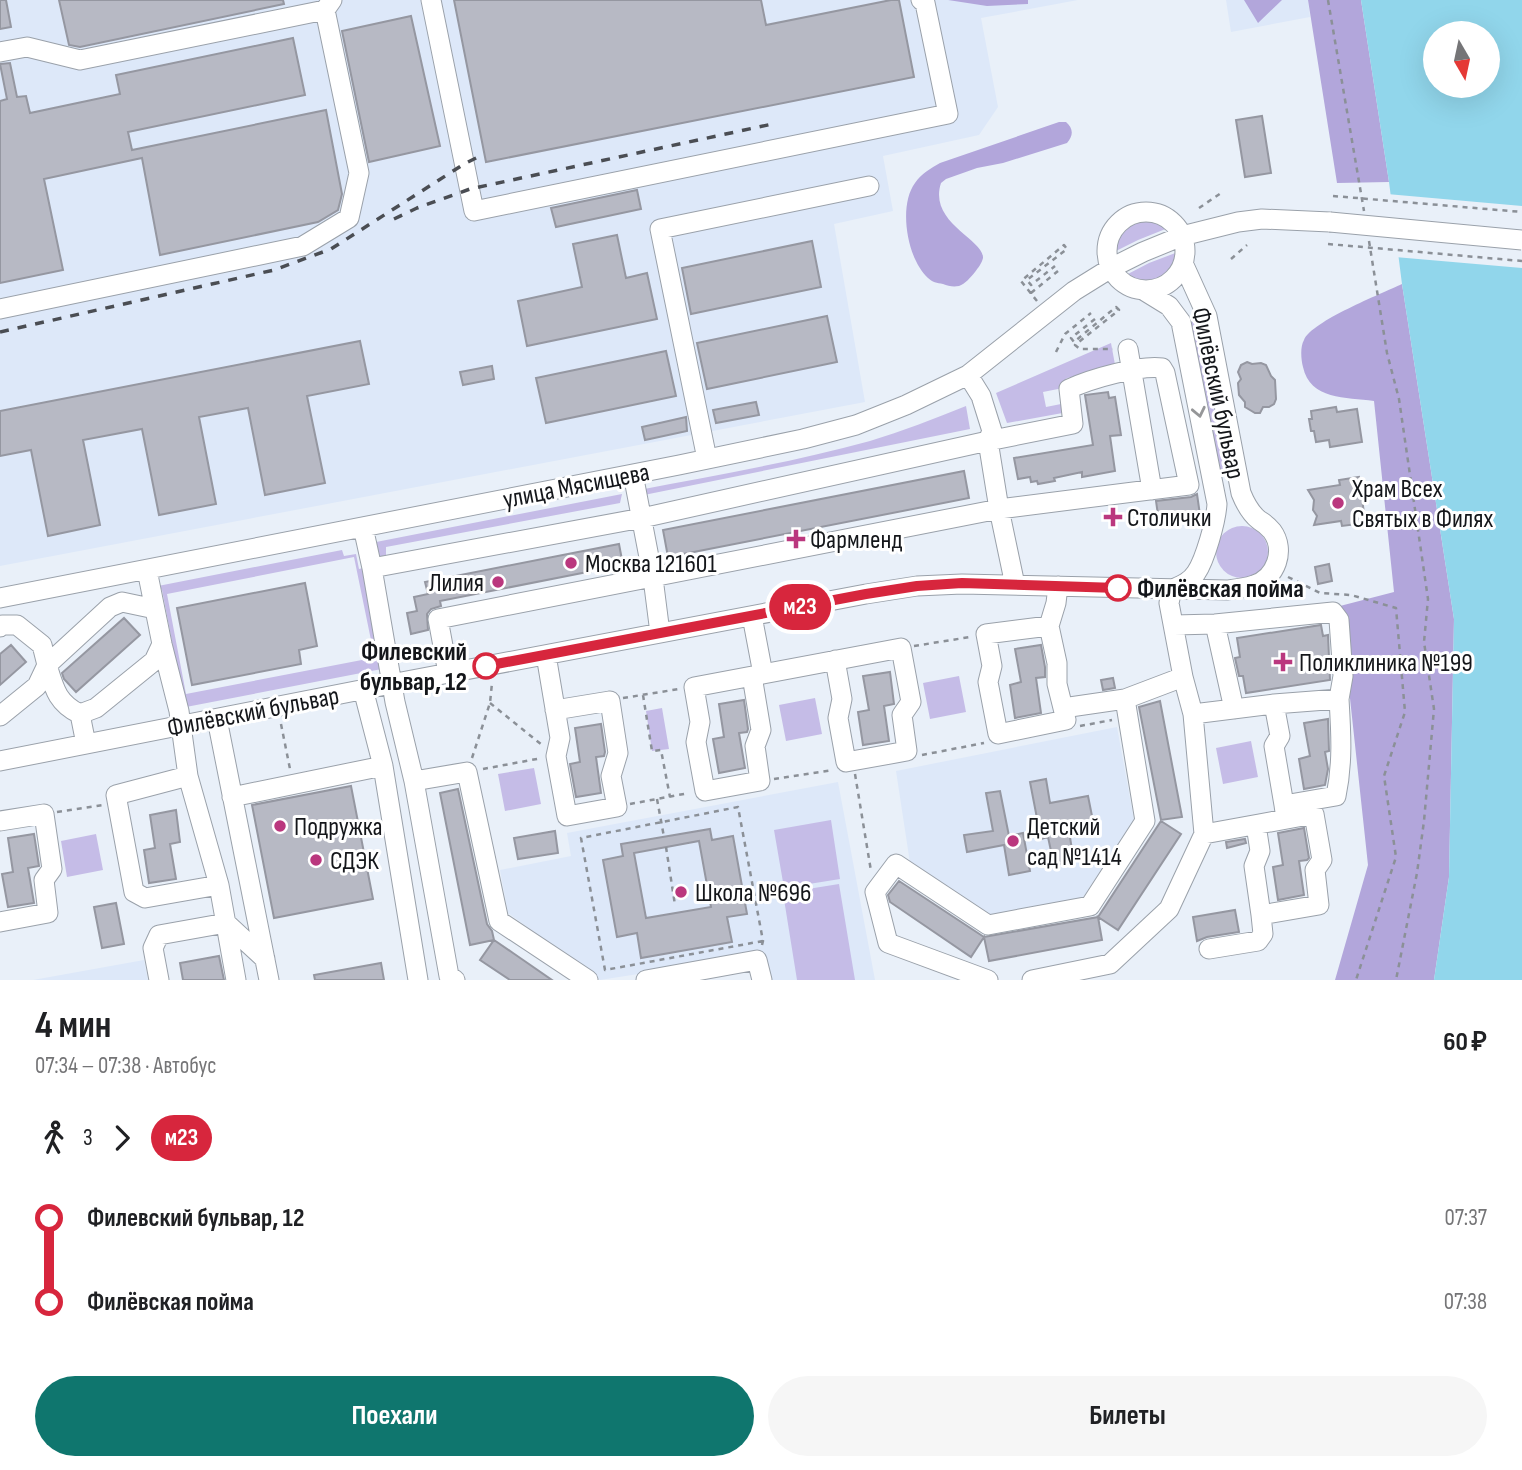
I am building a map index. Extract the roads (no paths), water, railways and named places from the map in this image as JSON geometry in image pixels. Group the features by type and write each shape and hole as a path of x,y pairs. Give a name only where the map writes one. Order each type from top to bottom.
{"street":[{"path":"431,0 474,211 948,114 925,3 921,0"},
{"path":"0,52 27,47 80,60 329,5 359,173 349,218 303,246 0,309"},
{"path":"707,459 660,229 869,186"},
{"path":"1111,268 1107,244 1119,222 1129,216 1140,212 1153,212 1164,216 1178,228 1182,236"},
{"name":"улица Мясищева","path":"0,598 633,474 803,439 856,425 906,405 968,375 1074,291 1111,268 1182,236 1238,222 1262,219 1330,222 1522,240"},
{"name":"Филёвский бульвар","path":"0,761 448,673 917,586 962,583 1227,590 1253,586 1262,582 1274,570 1279,554 1276,538 1272,530 1246,505 1241,493 1207,316 1184,263 1185,245 1182,236"},
{"path":"1143,290 1157,289 1167,284 1184,263"},
{"name":"Филёвский бульвар","path":"1111,268 1119,280 1128,286 1143,290 1169,306 1181,322 1217,504 1209,539 1195,575 1187,583 1172,589"},
{"path":"1128,349 1152,490"},
{"path":"372,568 642,518 988,441 1073,425 1069,389 1083,382 1132,371 1162,368 1165,373 1189,485 999,509 438,619 448,673"},
{"path":"968,375 981,396 992,431 988,441 1015,585"},
{"path":"633,474 653,578 660,633"},
{"name":"Филёвский бульвар","path":"1244,588 1234,587 1218,578 1208,563 1209,539 1218,525 1227,519 1249,516 1259,520"},
{"path":"363,527 391,684 414,781 450,979"},
{"path":"147,570 179,710 188,776 219,885 236,980"},
{"path":"1049,626 986,635 992,666 988,682 998,734 1066,720 1057,684 1049,626 1058,586"},
{"path":"1032,980 1112,972 1169,909 1204,834 1193,714 1169,603 1172,589"},
{"path":"0,716 37,686 47,665 110,607 122,602 155,609"},
{"path":"1174,625 1215,624 1321,612 1333,612 1339,620 1343,676 1339,699 1342,752 1336,796 1285,812 1256,825 1204,834"},
{"path":"752,616 757,675 761,730 755,746 760,781 705,791 696,742 700,722 694,687 757,675 835,660 901,648 911,702 902,715 907,751 846,762 838,718 842,699 835,660"},
{"path":"1215,624 1234,709"},
{"path":"0,627 17,625 42,645 56,693 67,708 80,714 96,708 153,661 162,644"},
{"path":"546,655 555,710 560,738 556,756 566,816 617,807 611,776 618,753 610,701 555,710"},
{"path":"1063,708 1127,708 1183,677"},
{"path":"363,690 383,766 418,980"},
{"path":"1193,714 1339,699"},
{"path":"1274,704 1280,736 1274,746 1285,812"},
{"path":"988,980 888,943 875,892 896,864 988,925 1090,906 1145,821 1127,708"},
{"path":"80,714 86,744"},
{"path":"217,719 269,980"},
{"path":"232,797 383,766"},
{"path":"414,781 467,772 499,921 588,980"},
{"path":"188,776 116,795 134,892 145,898 219,885"},
{"path":"1261,915 1320,905 1315,870 1322,860 1314,814 1285,812"},
{"path":"0,821 44,814 52,869 44,880 48,913 0,922"},
{"path":"1209,949 1258,941 1264,934 1254,866 1260,851 1256,825"},
{"path":"226,923 265,959"},
{"path":"159,980 153,948 159,935 226,923"},
{"path":"646,980 760,951 762,980"}],"water":[{"path":"1361,0 1522,0 1522,980 1434,980 1449,877 1454,619"}],"railway":[{"path":"394,219 470,189 777,123"},
{"path":"0,332 274,270 331,249 484,154"}],"place":[{"name":"Храм Всех Святых в Филях","path":"1338,503"},
{"name":"Столички","path":"1113,517"},
{"name":"Фармленд","path":"796,539"},
{"name":"Москва 121601","path":"571,563"},
{"name":"Лилия","path":"498,582"},
{"name":"Филёвская пойма","path":"1118,588"},
{"name":"Поликлиника №199","path":"1283,662"},
{"name":"Филевский бульвар, 12","path":"486,666"},
{"name":"Подружка","path":"280,826"},
{"name":"Детский сад №1414","path":"1013,841"},
{"name":"СДЭК","path":"316,860"},
{"name":"Школа №696","path":"681,892"}]}
